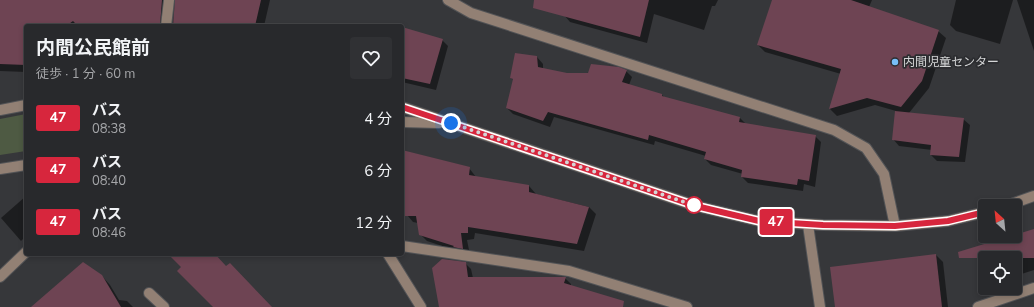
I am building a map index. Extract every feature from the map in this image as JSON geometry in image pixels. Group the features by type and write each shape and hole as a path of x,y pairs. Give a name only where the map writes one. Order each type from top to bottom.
{"street":[{"path":"166,24 169,0"},
{"path":"448,0 471,13 834,130 866,148 884,174 895,226"},
{"path":"0,110 24,105"},
{"path":"404,108 696,206 759,221 808,225 895,226 948,221 978,214"},
{"path":"404,122 451,123"},
{"path":"0,169 24,165"},
{"path":"1022,200 1034,196"},
{"path":"808,225 820,307"},
{"path":"404,246 569,271 687,307"},
{"path":"0,277 24,254"},
{"path":"389,256 421,307"},
{"path":"978,307 1034,288"},
{"path":"149,293 164,307"}],"green space":[{"path":"24,114 24,151 0,155 0,119"}],"building":[{"path":"0,0 162,0 160,24 76,24 73,21 69,24 24,24 24,65 0,64"},
{"path":"175,0 261,0 255,24 173,24"},
{"path":"534,0 649,0 640,37 533,8"},
{"path":"772,0 851,0 939,30 922,81 901,107 867,98 829,109 841,69 757,45"},
{"path":"404,28 443,39 430,84 404,78"},
{"path":"515,53 537,56 538,67 567,73 588,73 591,64 619,67 627,70 622,82 662,94 662,96 740,117 739,122 816,135 809,181 798,179 797,185 741,177 742,170 704,159 706,152 649,135 648,140 548,112 543,121 506,108 513,79 510,78"},
{"path":"895,111 964,118 959,157 930,155 931,145 892,140"},
{"path":"404,150 470,167 469,175 529,185 529,192 589,207 577,244 468,227 468,233 461,233 463,249 419,235 416,216 404,216"},
{"path":"1034,229 1034,258 1022,258 1022,251 978,251 978,258 959,258 958,252 988,243 1022,243 1022,233"},
{"path":"936,254 942,307 835,307 830,267"},
{"path":"170,256 217,256 226,266 230,263 272,307 213,307 177,271 181,267"},
{"path":"442,259 466,262 468,277 566,277 564,283 624,301 623,307 439,307 432,268"},
{"path":"83,262 102,275 121,307 31,307"}],"bus line":[{"name":"47","path":"404,108 696,206 759,221 808,225 895,226 948,221 978,214"}],"place":[{"name":"内間児童センター","path":"895,62"}],"route":[{"path":"451,123 696,206 694,205"}]}
